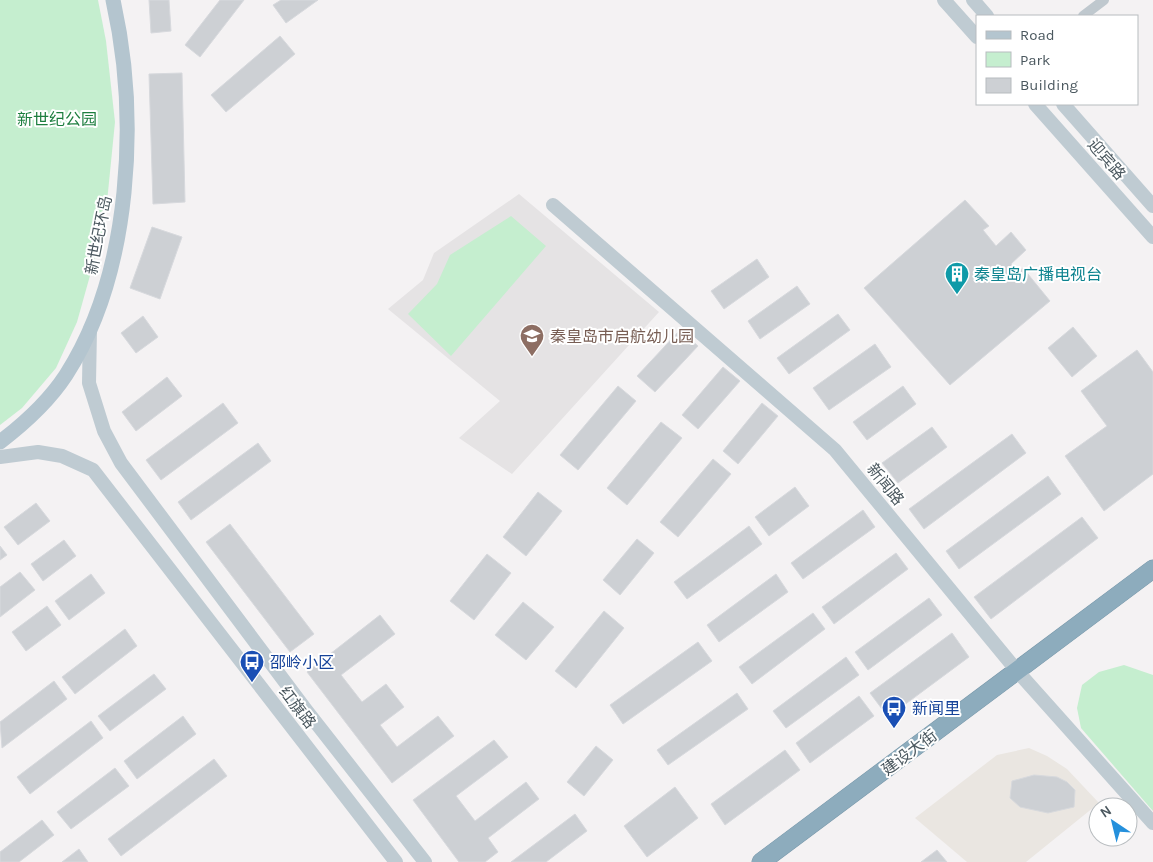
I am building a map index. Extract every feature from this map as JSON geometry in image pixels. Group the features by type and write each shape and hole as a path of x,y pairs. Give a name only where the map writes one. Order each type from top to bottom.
{"highway":[{"name":"建设大街","path":"761,862 1018,672 1153,569"}],"main road":[{"name":"新世纪环岛","path":"0,442 42,405 66,375 90,329 111,267 123,202 128,155 122,39 113,0"},
{"path":"121,0 122,39"},
{"path":"944,0 976,36"},
{"path":"973,0 986,15"},
{"name":"迎宾路","path":"1037,105 1153,237"},
{"name":"迎宾路","path":"1064,105 1153,206"},
{"name":"新闻路","path":"553,204 835,450 1018,672 1153,823"},
{"path":"90,329 89,383 104,431 121,462 306,710 425,862"},
{"name":"红旗路","path":"0,457 38,452 62,456 92,470 396,862"}],"street":[{"path":"1084,15 1104,0"}],"shaded area":[{"name":"秦皇岛市启航幼儿园","path":"519,194 659,312 512,474 459,438 500,401 388,309 423,280 434,253"},
{"path":"1029,748 1047,756 1067,769 1093,797 1088,797 1088,812 1026,862 967,862 915,818 997,755"}],"green space":[{"name":"新世纪公园","path":"0,0 98,0 106,41 115,122 105,222 77,322 56,368 22,408 0,425"},
{"path":"511,216 546,246 451,356 408,314 437,284 450,255"},
{"path":"1124,665 1153,675 1153,811 1081,728 1077,708 1082,685 1099,672"}],"building":[{"path":"149,0 169,0 171,31 151,33"},
{"path":"220,0 244,0 200,57 185,45"},
{"path":"281,0 318,0 286,23 273,5"},
{"path":"280,36 295,54 226,112 211,95"},
{"path":"182,73 185,202 153,204 149,74"},
{"name":"秦皇岛广播电视台","path":"965,200 989,226 983,230 996,246 1011,232 1026,250 1011,264 1018,272 1023,268 1050,301 950,385 864,288"},
{"path":"152,227 182,237 160,299 130,288"},
{"path":"757,259 769,277 724,309 711,291"},
{"path":"797,286 810,304 760,339 748,321"},
{"path":"838,314 850,330 789,374 777,358"},
{"path":"143,316 158,337 136,353 121,333"},
{"path":"1073,327 1097,356 1072,377 1048,348"},
{"path":"680,330 698,346 655,392 637,376"},
{"path":"875,344 891,367 829,410 813,388"},
{"path":"1137,350 1153,372 1153,474 1104,511 1065,456 1107,426 1081,391"},
{"path":"723,367 740,381 698,429 682,415"},
{"path":"167,377 182,396 136,431 122,412"},
{"path":"618,386 636,401 578,470 560,455"},
{"path":"903,386 916,404 867,440 853,422"},
{"path":"223,403 238,423 161,480 146,460"},
{"path":"762,403 778,416 738,464 723,451"},
{"path":"661,422 682,438 627,505 607,488"},
{"path":"932,427 947,447 898,483 882,463"},
{"path":"1012,434 1026,453 924,529 909,509"},
{"path":"258,443 271,461 191,520 178,502"},
{"path":"713,459 731,474 678,537 660,522"},
{"path":"1048,476 1061,494 959,569 946,551"},
{"path":"795,487 809,506 769,536 755,517"},
{"path":"538,492 562,511 526,556 503,537"},
{"path":"36,503 50,521 18,545 4,527"},
{"path":"863,510 875,527 803,579 791,563"},
{"path":"1082,517 1098,538 991,619 974,597"},
{"path":"230,524 314,634 290,652 206,542"},
{"path":"749,526 762,544 687,599 674,582"},
{"path":"637,539 654,553 620,595 603,580"},
{"path":"64,540 76,556 43,581 31,564"},
{"path":"0,546 7,555 0,560"},
{"path":"896,553 908,569 834,624 822,607"},
{"path":"487,554 511,573 474,620 450,601"},
{"path":"20,572 35,590 0,617 0,587"},
{"path":"91,574 105,593 69,620 55,601"},
{"path":"776,574 788,592 719,642 707,625"},
{"path":"929,598 942,615 868,670 855,652"},
{"path":"523,602 554,627 526,660 495,635"},
{"path":"47,606 61,625 26,651 12,632"},
{"path":"604,611 624,628 576,688 555,671"},
{"path":"813,613 825,629 752,684 739,667"},
{"path":"380,615 395,634 341,675 362,702 386,684 404,707 380,725 397,747 438,716 454,736 392,783 307,672"},
{"path":"125,629 137,646 75,694 62,677"},
{"path":"952,633 969,657 888,717 870,693"},
{"path":"698,642 712,661 623,724 610,705"},
{"path":"846,657 859,675 786,728 773,711"},
{"path":"154,674 166,689 110,731 98,716"},
{"path":"54,681 67,699 2,748 0,722"},
{"path":"737,693 748,709 668,765 657,750"},
{"path":"859,696 874,716 810,763 796,743"},
{"path":"183,716 196,734 137,779 124,761"},
{"path":"91,721 103,738 30,794 17,777"},
{"path":"494,740 508,757 456,796 475,821 526,782 539,799 488,838 498,852 485,862 459,862 413,800"},
{"path":"596,746 613,760 584,796 567,782"},
{"path":"785,750 800,770 725,825 711,804"},
{"path":"214,759 227,776 121,856 108,839"},
{"path":"115,768 129,786 71,829 57,812"},
{"path":"1034,775 1057,777 1067,782 1075,790 1074,807 1048,813 1020,807 1010,798 1012,781"},
{"path":"675,787 698,818 647,857 624,826"},
{"path":"575,814 587,831 546,862 511,862"},
{"path":"42,820 54,835 19,862 0,862 0,852"},
{"path":"79,849 88,862 62,862"},
{"path":"937,850 947,862 921,862"}],"place":[{"name":"秦皇岛广播电视台","path":"957,295"},
{"name":"秦皇岛市启航幼儿园","path":"532,357"},
{"name":"邵岭小区","path":"252,683"},
{"name":"新闻里","path":"894,729"}]}
